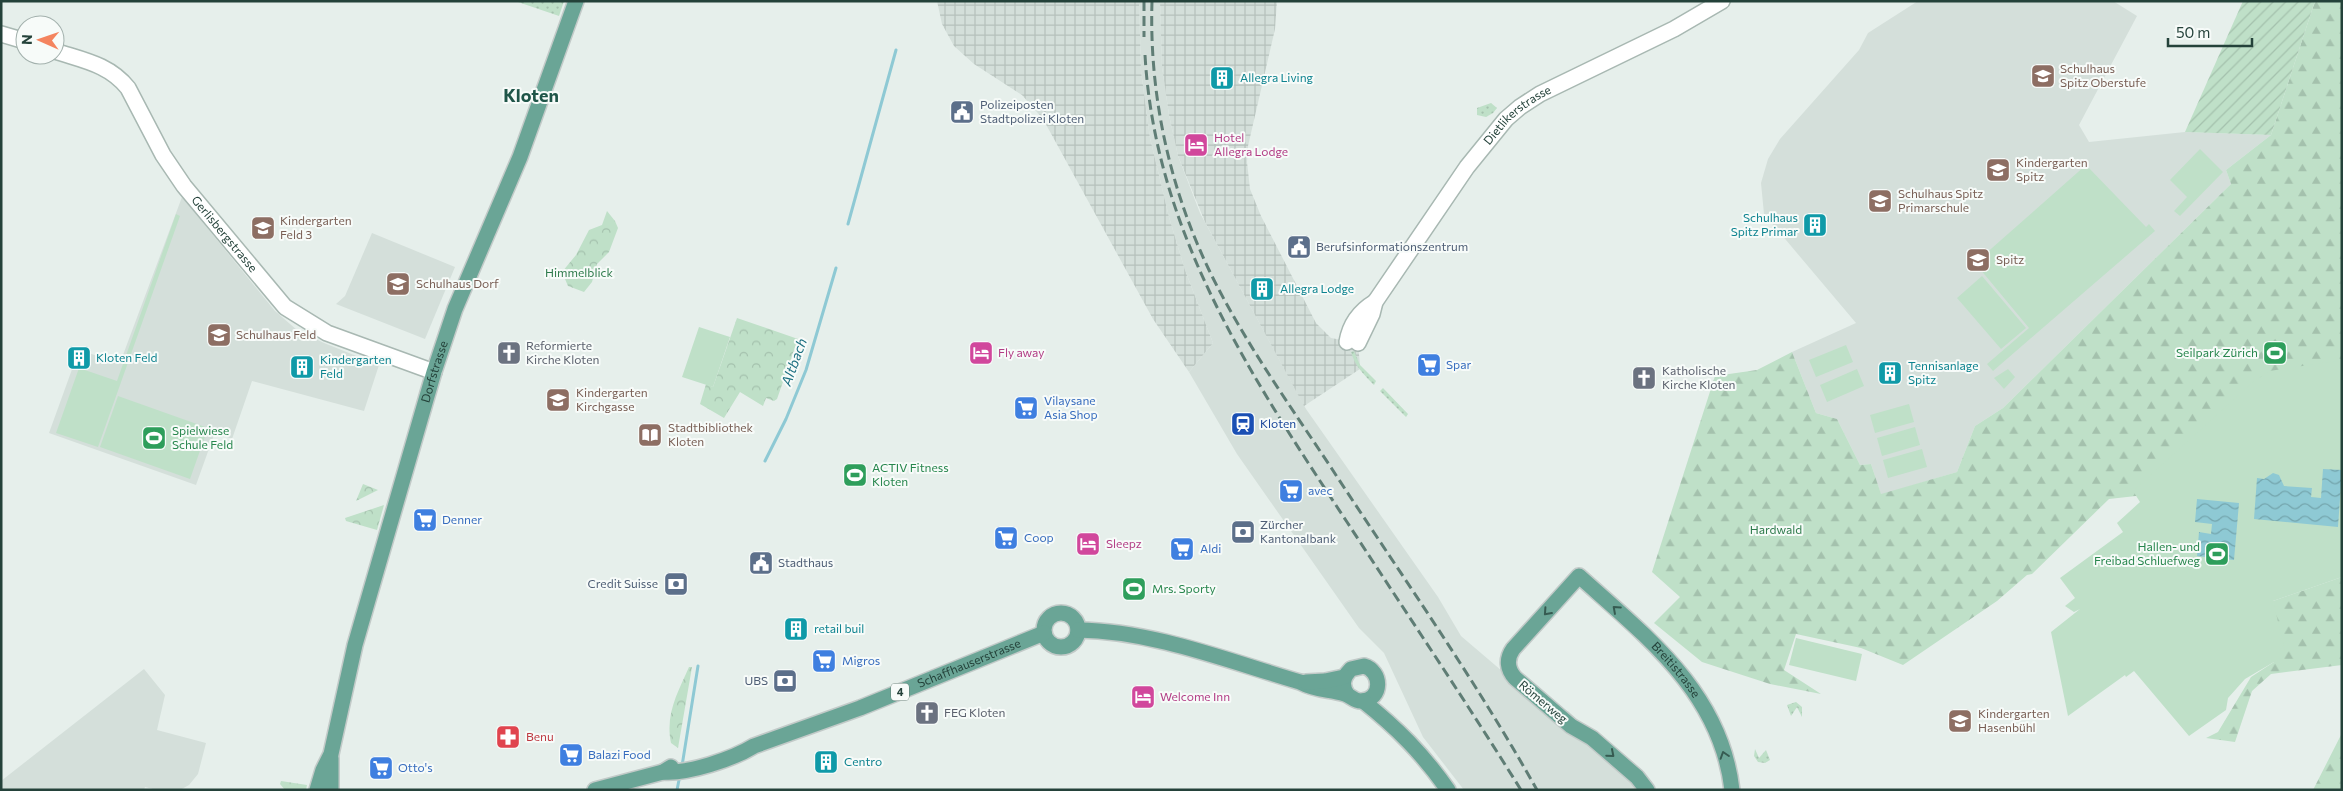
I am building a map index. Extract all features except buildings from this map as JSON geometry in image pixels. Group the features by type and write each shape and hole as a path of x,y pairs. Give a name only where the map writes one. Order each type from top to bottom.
{"main road":[{"name":"Dorfstrasse","path":"331,790 331,754 355,645 434,372 455,309 520,158 576,1"},
{"name":"Römerweg","path":"1579,576 1513,649 1508,658 1509,669 1515,678 1566,721 1592,738 1638,777 1647,790"},
{"name":"Breitistrasse","path":"1579,576 1652,642 1696,691 1715,729 1726,760 1732,790"},
{"path":"1057,613 1072,616 1078,624 1078,630 1075,639 1064,647 1053,645 1044,633 1047,619 1057,613"},
{"path":"1078,630 1113,632 1145,637 1300,682 1325,692 1347,694"},
{"name":"Schaffhauserstrasse","path":"595,790 677,768 744,753 754,746 860,708 1044,633"},
{"path":"1300,682 1325,681 1344,677 1355,666 1369,667 1377,677 1378,689 1396,727"},
{"path":"1344,677 1343,683 1347,694 1354,700 1362,701 1372,697 1378,689"},
{"path":"1362,701 1396,727 1426,759 1448,790"},
{"name":"Dorfstrasse","path":"317,790 323,770 331,754"}],"street":[{"name":"Dietlikerstrasse","path":"1353,342 1372,314 1375,302 1467,167 1492,134 1520,107 1540,94 1674,29 1722,1"},
{"path":"1,34 15,38"},
{"name":"Gerlisbergstrasse","path":"65,54 100,65 120,78 128,88 162,155 184,186 285,307 327,333 434,372"}],"shaded area":[{"path":"937,1 1139,1 1141,71 1150,138 1169,217 1185,270 1213,343 1189,372 1153,319 1043,119 1022,95 974,64 954,46 942,24"},
{"path":"1139,1 1160,1 1162,67 1169,115 1178,156 1200,213 1306,409 1438,597 1461,636 1502,671 1549,717 1568,711 1655,790 1464,790 1423,737 1384,653 1359,628 1237,454 1189,372 1213,343 1185,270 1169,217 1150,138 1141,71"},
{"path":"1160,1 1277,1 1275,29 1248,146 1247,162 1250,189 1261,216 1316,323 1331,338 1358,343 1360,365 1360,369 1304,406 1205,222 1178,156 1169,115 1162,67"},
{"name":"Spitz","path":"1918,1 2113,1 2137,16 2079,125 2089,142 2185,132 2271,135 2226,170 2231,184 2003,408 1975,426 1957,472 1881,495 1871,464 1860,465 1837,419 1816,413 1792,352 1856,323 1764,214 1761,183 1768,159 1780,139 1859,50 1868,33"},
{"name":"Schulhaus Feld","path":"182,197 275,311 297,330 379,365 364,411 252,381 232,439 215,432 196,485 49,433 79,350 120,363"},
{"name":"Schulhaus Dorf","path":"372,233 455,267 425,339 336,304 345,296"},
{"path":"144,669 165,695 157,730 206,743 198,774 189,785 180,790 157,790 145,787 144,790 1,790 1,781"}],"green space":[{"path":"515,1 564,1 559,16"},
{"path":"2243,1 2315,1 2271,135 2185,132"},
{"name":"Hardwald","path":"2315,1 2342,1 2342,377 2148,492 2136,496 2109,499 2032,574 2027,575 1997,601 1903,665 1861,648 1796,634 1784,670 1821,694 1770,684 1702,662 1654,623 1680,597 1652,572 1715,376 1757,370 1792,352 1816,413 1837,419 1860,465 1871,464 1881,494 1957,472 1975,426 2003,408 2231,184 2226,170 2271,135"},
{"path":"1491,103 1497,108 1493,113 1486,117 1477,115 1477,108"},
{"path":"2200,149 2223,172 2180,216 2174,211 2187,197 2170,180"},
{"path":"2086,165 2146,227 2149,224 2155,231 1993,371 1987,364 2029,328 1975,263"},
{"name":"Himmelblick","path":"607,211 618,228 609,252 597,264 592,282 584,292 568,286 562,272 576,255 589,230 602,225"},
{"path":"176,214 180,216 98,447 56,433 79,368 117,381"},
{"path":"1982,276 2026,328 2001,349 1957,298"},
{"path":"737,318 798,339 777,399 774,401 766,398 763,406 740,392 724,418 700,404 706,384 713,387"},
{"path":"699,327 730,337 713,387 682,377"},
{"path":"1846,345 1853,362 1816,377 1809,360"},
{"path":"1354,351 1360,365 1376,381 1374,385 1357,366 1351,352"},
{"name":"Hallen- und Freibad Schluefweg","path":"2342,360 2342,577 2273,601 2286,655 2245,679 2228,698 2226,710 2189,736 2134,671 2126,677 2125,675 2068,716 2051,632 2080,609 2074,612 2065,606 2075,598 2060,578 2123,532 2117,523 2140,502 2133,491 2252,383 2269,371"},
{"path":"1857,369 1864,386 1827,402 1820,385"},
{"path":"2008,369 2015,377 2004,389 1994,378"},
{"path":"1383,388 1408,414 1406,417 1380,391"},
{"name":"Spielwiese Schule Feld","path":"118,396 208,428 190,479 100,447"},
{"path":"1909,404 1914,422 1875,433 1870,415"},
{"path":"1915,427 1920,445 1882,456 1877,438"},
{"path":"1922,449 1927,467 1888,478 1883,460"},
{"path":"363,484 378,490 356,501"},
{"path":"384,505 377,530 346,521 345,518"},
{"path":"2342,577 2342,665 2271,674 2252,691 2235,742 2206,738 2218,732 2251,677 2274,662 2273,601"},
{"path":"1796,638 1862,654 1856,681 1789,665"},
{"path":"689,667 692,667 678,748 671,743 671,713"},
{"path":"1796,702 1802,707 1802,717 1797,707 1791,716 1787,705"},
{"path":"2342,733 2342,790 2313,790"},
{"path":"1755,749 1759,758 1766,750 1770,760 1765,763 1758,762 1754,756"},
{"path":"281,781 307,785 306,790 285,790 280,784"}],"water":[{"path":"2323,469 2342,470 2338,527 2254,519 2257,478 2264,479 2273,473 2279,475 2284,486 2312,488 2311,497 2321,498"},
{"path":"2197,499 2239,503 2234,560 2197,556 2199,532 2211,534 2212,524 2195,522"}],"waterway":[{"name":"Altbach","path":"848,224 896,50"},
{"name":"Altbach","path":"765,461 786,419 806,370 836,268"},
{"name":"Altbach","path":"682,766 698,666"},
{"name":"Altbach","path":"677,790 680,775"}],"railway":[{"path":"1144,1 1144,37"},
{"path":"1152,1 1154,70 1164,139 1183,206 1209,270 1222,296 1267,371 1489,708 1537,790"},
{"path":"1145,55 1153,120 1167,183 1188,243 1214,301 1244,358 1311,468 1457,689 1521,790"}],"place":[{"name":"Schulhaus Spitz Oberstufe","path":"2043,76"},
{"name":"Allegra Living","path":"1222,78"},
{"name":"Polizeiposten Stadtpolizei Kloten","path":"962,112"},
{"name":"Hotel Allegra Lodge","path":"1196,145"},
{"name":"Kindergarten Spitz","path":"1998,170"},
{"name":"Schulhaus Spitz Primarschule","path":"1880,201"},
{"name":"Schulhaus Spitz Primar","path":"1815,225"},
{"name":"Kindergarten Feld 3","path":"263,228"},
{"name":"Berufsinformationszentrum","path":"1299,247"},
{"name":"Spitz","path":"1978,260"},
{"name":"Schulhaus Dorf","path":"398,284"},
{"name":"Allegra Lodge","path":"1262,289"},
{"name":"Schulhaus Feld","path":"219,335"},
{"name":"Reformierte Kirche Kloten","path":"509,353"},
{"name":"Fly away","path":"981,353"},
{"name":"Seilpark Zürich","path":"2275,353"},
{"name":"Kloten Feld","path":"79,358"},
{"name":"Spar","path":"1429,365"},
{"name":"Kindergarten Feld","path":"302,367"},
{"name":"Tennisanlage Spitz","path":"1890,373"},
{"name":"Katholische Kirche Kloten","path":"1644,378"},
{"name":"Kindergarten Kirchgasse","path":"558,400"},
{"name":"Vilaysane Asia Shop","path":"1026,408"},
{"name":"Kloten","path":"1243,424"},
{"name":"Stadtbibliothek Kloten","path":"650,435"},
{"name":"Spielwiese Schule Feld","path":"154,438"},
{"name":"ACTIV Fitness Kloten","path":"855,475"},
{"name":"avec","path":"1291,491"},
{"name":"Denner","path":"425,520"},
{"name":"Zürcher Kantonalbank","path":"1243,532"},
{"name":"Coop","path":"1006,538"},
{"name":"Sleepz","path":"1088,544"},
{"name":"Aldi","path":"1182,549"},
{"name":"Hallen- und Freibad Schluefweg","path":"2217,554"},
{"name":"Stadthaus","path":"761,563"},
{"name":"Credit Suisse","path":"676,584"},
{"name":"Mrs. Sporty","path":"1134,589"},
{"name":"retail buil","path":"796,629"},
{"name":"Migros","path":"824,661"},
{"name":"UBS","path":"785,681"},
{"name":"Welcome Inn","path":"1143,697"},
{"name":"FEG Kloten","path":"927,713"},
{"name":"Kindergarten Hasenbühl","path":"1960,721"},
{"name":"Benu","path":"508,737"},
{"name":"Balazi Food","path":"571,755"},
{"name":"Centro","path":"826,762"},
{"name":"Otto's","path":"381,768"}],"district":[{"name":"Kloten","path":"531,96"}]}
